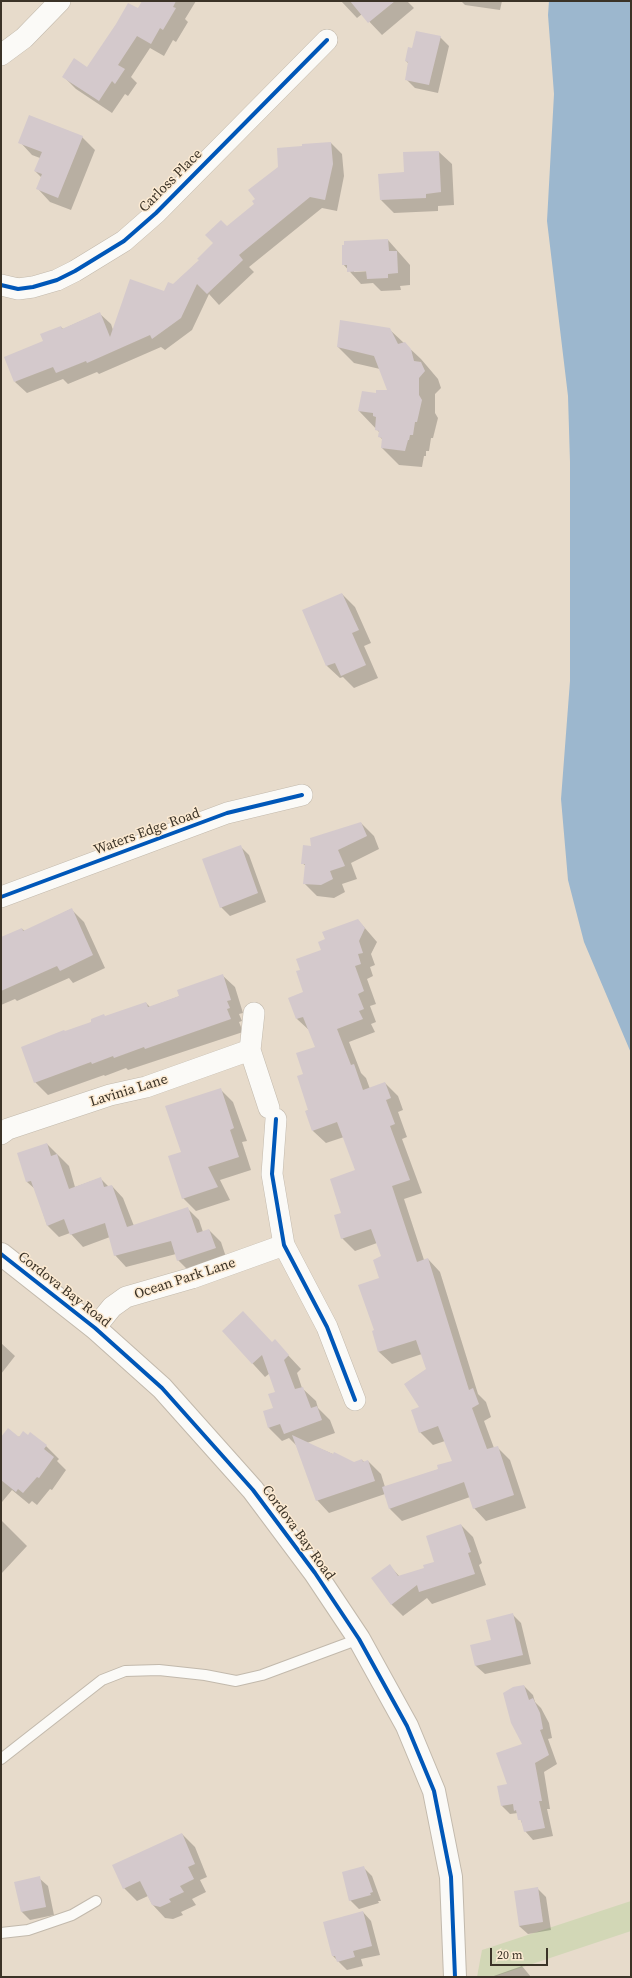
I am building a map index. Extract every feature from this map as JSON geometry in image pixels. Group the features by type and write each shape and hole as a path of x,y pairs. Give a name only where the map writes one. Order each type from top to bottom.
{"main road":[{"name":"Cordova Bay Road","path":"1,1254 95,1328 162,1388 253,1490 315,1573 359,1639 407,1726 434,1791 452,1877 455,1977"}],"street":[{"path":"1,55 24,38 60,1"},
{"name":"Carloss Place","path":"1,285 18,289 33,287 57,280 75,271 124,241 156,213 327,40"},
{"name":"Waters Edge Road","path":"1,897 227,813 302,795"},
{"path":"254,1013 250,1050 273,1114 272,1174 284,1245 327,1327 355,1400"},
{"name":"Lavinia Lane","path":"3,1129 110,1096 146,1087 250,1050"},
{"name":"Ocean Park Lane","path":"95,1328 112,1307 126,1298 192,1278 284,1245"}],"lane":[{"path":"1,1759 102,1680 125,1671 159,1670 205,1675 236,1681 262,1675 359,1639"},
{"path":"1,1933 28,1930 72,1915 96,1901"}],"green space":[{"path":"631,1901 631,1931 493,1977 477,1977 482,1950"}],"water":[{"path":"549,1 631,1 631,1053 584,942 568,880 561,799 570,681 570,462 568,396 547,221 554,94 548,15"}],"building":[{"path":"142,1 176,1 173,7 176,8 163,30 160,28 151,44 137,36 118,65 125,69 115,84 112,81 99,101 62,77 74,58 87,67 116,24 128,3 138,8"},
{"path":"350,1 395,1 368,23"},
{"path":"416,31 441,36 429,85 405,80 408,62 405,61 408,47 412,48"},
{"path":"29,115 83,136 58,198 36,189 42,174 34,171 42,152 18,143"},
{"path":"331,142 333,164 325,200 310,197 239,255 243,260 207,294 197,284 181,318 152,339 150,335 87,363 86,361 56,373 53,367 14,382 4,357 43,341 40,334 61,326 62,329 100,312 110,337 130,279 164,291 168,282 173,284 199,260 197,259 213,243 205,235 221,220 227,226 254,204 252,201 255,199 248,190 278,167 277,148 302,146 302,144"},
{"path":"439,151 441,192 426,194 426,198 380,200 378,174 404,172 403,152"},
{"path":"388,239 389,251 397,251 398,273 388,274 388,278 367,279 366,271 347,272 347,265 342,265 342,245 344,245 344,241"},
{"path":"340,320 390,328 398,344 405,342 411,349 414,361 421,362 425,371 419,378 419,395 422,400 417,422 415,422 413,435 410,435 405,451 381,448 382,438 378,437 379,431 375,430 376,417 373,416 373,413 358,411 362,391 376,393 376,390 387,390 374,356 337,347"},
{"path":"342,593 359,630 352,633 366,665 341,676 335,663 326,666 302,610"},
{"path":"361,822 367,836 338,850 345,866 330,871 333,879 321,885 303,884 305,864 301,864 303,845 311,846 310,838"},
{"path":"241,845 258,893 220,908 202,859"},
{"path":"72,908 93,955 60,971 57,966 1,991 1,937 22,928 23,931"},
{"path":"358,919 365,928 359,941 363,953 358,954 361,964 355,966 364,991 358,994 364,1009 359,1011 363,1019 337,1029 351,1065 354,1064 363,1090 385,1082 391,1098 386,1100 395,1124 390,1126 410,1180 392,1186 417,1262 428,1258 469,1390 473,1388 479,1404 472,1408 487,1449 498,1446 514,1495 473,1509 464,1482 389,1509 382,1487 438,1469 437,1465 452,1461 438,1426 419,1433 411,1410 419,1407 404,1384 426,1369 416,1340 378,1352 372,1331 374,1330 358,1285 379,1278 373,1260 381,1256 371,1229 341,1239 334,1215 341,1213 330,1179 355,1170 337,1122 312,1131 305,1111 308,1110 297,1076 303,1074 296,1053 315,1047 303,1017 296,1019 288,998 303,992 296,971 300,970 296,959 321,950 318,942 325,939 322,932"},
{"path":"223,974 231,1000 227,1001 230,1008 227,1009 231,1019 145,1049 144,1047 92,1064 91,1062 34,1083 21,1047 64,1030 65,1031 91,1022 91,1019 104,1014 105,1016 146,1002 148,1007 179,996 177,990"},
{"path":"221,1088 234,1128 230,1130 239,1157 208,1167 218,1187 182,1199 168,1156 181,1152 165,1106"},
{"path":"47,1143 51,1156 57,1154 69,1189 101,1177 104,1187 112,1185 127,1227 188,1207 197,1233 209,1229 216,1248 177,1261 171,1241 114,1256 105,1223 70,1235 64,1219 47,1226 31,1181 26,1182 17,1153"},
{"path":"243,1311 272,1342 275,1339 289,1355 284,1360 295,1389 303,1387 311,1408 317,1406 322,1420 284,1434 280,1424 268,1428 263,1411 273,1408 268,1394 275,1392 262,1355 252,1364 222,1331"},
{"path":"8,1428 19,1437 23,1431 28,1435 30,1432 47,1445 44,1449 54,1457 39,1478 37,1477 23,1493 18,1489 16,1492 1,1480 1,1437"},
{"path":"292,1435 354,1462 362,1459 363,1462 368,1460 375,1481 316,1501"},
{"path":"461,1524 471,1552 468,1553 475,1574 419,1592 417,1585 391,1605 371,1578 390,1564 398,1576 424,1568 423,1565 434,1562 426,1536"},
{"path":"513,1613 523,1655 475,1666 470,1645 491,1640 486,1620"},
{"path":"524,1685 529,1700 533,1698 540,1713 543,1729 540,1730 549,1755 535,1763 542,1801 539,1801 545,1828 524,1832 521,1820 518,1820 516,1810 514,1811 513,1804 501,1806 497,1786 507,1784 496,1753 522,1744 511,1723 503,1693 513,1687"},
{"path":"182,1833 195,1864 188,1867 194,1879 180,1886 184,1892 169,1899 171,1902 160,1907 152,1905 140,1881 123,1889 112,1865"},
{"path":"364,1866 373,1892 370,1893 371,1895 349,1901 342,1872"},
{"path":"40,1876 46,1907 21,1912 14,1882"},
{"path":"538,1887 543,1922 519,1926 514,1891"},
{"path":"363,1911 372,1946 353,1951 355,1957 337,1962 335,1956 332,1956 323,1922"}],"cycle path":[{"path":"1,285 18,289 33,287 57,280 75,271 124,241 156,213 327,40"},
{"path":"1,897 227,813 302,795"},
{"path":"276,1119 272,1174 284,1245 327,1327 355,1400"},
{"path":"1,1254 95,1328 162,1388 253,1490 315,1573 359,1639 407,1726 434,1791 451,1877 455,1977"}]}
